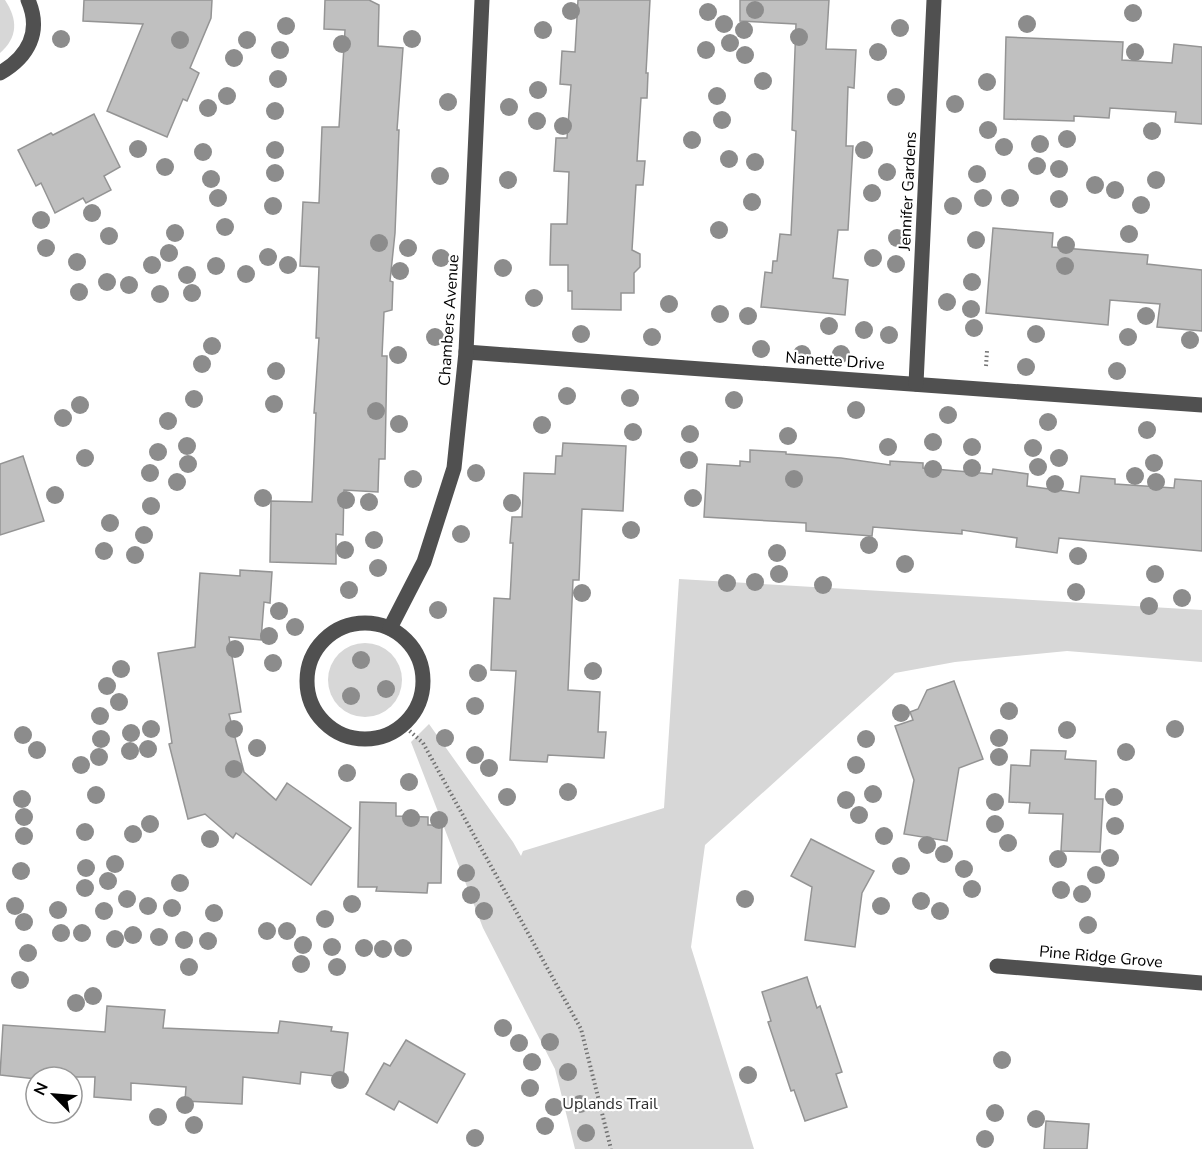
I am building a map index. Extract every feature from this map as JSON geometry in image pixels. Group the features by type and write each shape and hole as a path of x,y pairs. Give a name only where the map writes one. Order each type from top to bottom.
{"street":[{"path":"0,74 16,62 28,47 33,29 32,10 28,0"},
{"name":"Chambers Avenue","path":"390,628 424,562 454,468 466,352 482,0"},
{"name":"Jennifer Gardens","path":"916,384 934,0"},
{"name":"Nanette Drive","path":"466,352 1202,405"},
{"path":"372,623 390,628 406,639 417,655 423,673 423,692 416,710 403,725 387,735 369,739 350,737 332,729 318,716 310,699 308,680 311,661 321,644 335,632 353,624 372,623"},
{"name":"Pine Ridge Grove","path":"997,966 1202,983"}],"path":[{"path":"403,725 423,742 581,1029 611,1149"}],"green space":[{"path":"0,0 5,0 9,7 14,28 10,41 0,53"},
{"name":"Uplands Trail","path":"679,579 1202,610 1202,662 1067,651 955,662 895,673 705,845 691,947 754,1149 575,1149 555,1069 483,928 411,742 429,724 521,856 523,851 664,808"},
{"path":"365,643 379,646 391,654 399,666 402,680 399,694 391,706 379,714 365,717 351,714 339,706 331,694 328,680 331,666 339,654 351,646"}],"building":[{"path":"84,0 212,0 211,18 190,68 199,73 187,101 183,99 167,137 107,111 143,24 83,21"},
{"path":"325,0 369,0 379,5 378,46 403,48 397,130 399,130 395,233 390,281 393,282 392,310 384,312 382,356 387,356 385,459 379,459 378,492 344,490 343,535 336,534 336,564 270,562 271,501 312,502 319,338 316,338 319,267 300,266 303,202 319,203 322,127 339,127 345,30 324,29"},
{"path":"578,0 650,0 647,98 641,98 637,161 645,161 643,185 636,185 632,250 640,254 640,267 634,273 634,293 621,293 621,310 572,309 572,291 568,291 568,265 550,265 551,224 567,224 569,172 554,171 556,138 567,138 571,85 560,84 562,51 575,52"},
{"path":"740,0 829,0 826,49 856,50 854,88 848,87 846,146 853,146 848,230 838,230 833,278 848,280 845,315 761,307 765,272 772,273 773,261 777,261 780,234 791,235 796,131 792,130 796,24 740,21"},
{"path":"1006,37 1123,42 1122,60 1172,63 1174,44 1202,47 1202,124 1175,122 1176,112 1110,108 1109,118 1074,116 1074,121 1004,119"},
{"path":"94,114 120,167 104,176 111,190 86,203 83,198 55,213 41,183 36,186 18,150"},
{"path":"993,228 1053,233 1052,247 1148,255 1147,264 1202,270 1202,331 1157,327 1160,304 1110,300 1108,325 986,313"},
{"path":"563,443 626,446 623,511 582,509 579,580 573,580 568,690 600,692 598,732 606,732 604,758 548,755 547,762 510,760 516,671 491,670 494,598 510,599 512,517 522,517 524,473 555,474 556,456 562,456"},
{"path":"750,450 786,452 786,454 841,458 890,465 890,461 923,463 923,468 992,474 993,469 1028,474 1027,486 1079,493 1081,476 1115,479 1115,484 1174,488 1175,479 1202,481 1202,551 1059,538 1057,553 1016,547 1017,538 962,530 962,534 873,527 872,536 806,531 806,523 704,517 707,464 740,466 740,461 750,462"},
{"path":"23,456 44,521 0,535 0,464"},
{"path":"240,570 272,572 270,603 264,602 261,640 229,637 241,712 229,714 244,772 276,800 287,783 351,828 311,885 236,833 233,838 205,814 188,819 169,744 172,743 158,653 195,647 200,573 240,576"},
{"path":"954,681 983,759 959,768 947,841 904,834 914,780 895,726 913,720 910,712 918,709 927,690"},
{"path":"1031,750 1066,751 1065,759 1096,761 1095,799 1103,799 1100,852 1061,851 1063,814 1029,813 1030,803 1009,802 1011,765 1030,766"},
{"path":"360,802 396,803 396,816 428,817 428,825 442,825 441,883 428,883 427,893 376,891 377,887 358,887"},
{"path":"811,839 874,871 862,893 855,947 805,940 812,887 791,876"},
{"path":"807,977 817,1008 820,1006 842,1072 836,1074 847,1107 805,1121 794,1090 791,1091 768,1022 771,1021 762,992"},
{"path":"107,1006 165,1010 163,1028 278,1033 280,1021 332,1027 331,1031 348,1033 343,1077 301,1072 300,1084 243,1077 242,1104 185,1101 186,1087 131,1083 131,1100 94,1097 95,1077 84,1077 84,1065 24,1065 24,1078 0,1075 3,1025 105,1032"},
{"path":"406,1040 465,1074 437,1123 399,1101 394,1110 366,1094 384,1063 390,1066"},
{"path":"1046,1121 1089,1124 1087,1149 1044,1149"}]}
